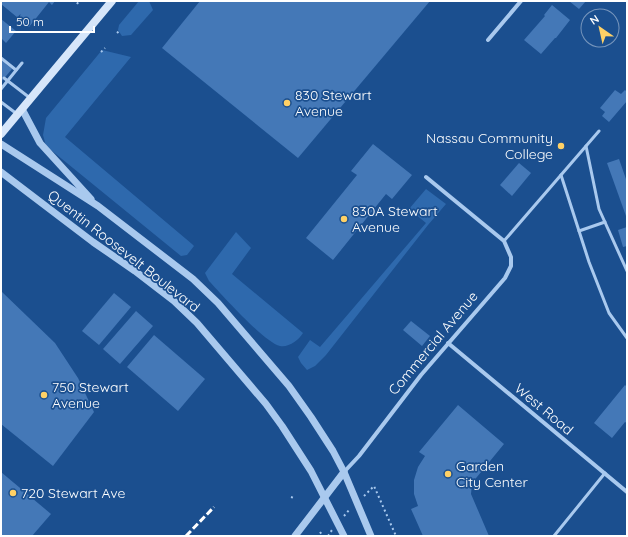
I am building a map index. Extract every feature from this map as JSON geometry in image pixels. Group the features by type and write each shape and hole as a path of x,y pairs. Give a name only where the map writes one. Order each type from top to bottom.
{"main road":[{"path":"1,134 112,1"}],"street":[{"path":"488,40 521,1"},
{"path":"20,112 40,143 98,206"},
{"name":"Quentin Roosevelt Boulevard","path":"1,144 98,206 193,279 218,303 289,386 333,451 344,472 371,536"},
{"name":"Quentin Roosevelt Boulevard","path":"1,172 174,301 197,323 276,418 311,471 344,536"},
{"name":"Commercial Avenue","path":"295,536 421,375 505,278 511,266 511,257 504,241 426,176"},
{"name":"West Road","path":"448,343 627,492"}],"lane":[{"path":"1,58 16,70"},
{"path":"1,89 6,80 22,64"},
{"path":"6,80 31,99"},
{"path":"1,102 20,112"},
{"path":"504,241 599,131"},
{"path":"586,146 599,209 627,271"},
{"path":"561,175 589,262 609,313 627,338"},
{"path":"579,231 605,222"},
{"path":"554,536 605,473"}],"path":[{"path":"117,33 120,30"},
{"path":"102,52 105,48"},
{"path":"290,497 294,498"},
{"path":"320,532 323,536"}],"shaded area":[{"path":"139,1 149,1 153,10 131,35 122,36 118,30 119,25"},
{"path":"102,50 131,57 65,137 192,244 194,246 187,255 181,256 46,146 43,135 46,118"},
{"path":"426,189 446,204 326,355 315,366 307,370 298,357 310,340 320,347 426,223 409,209"},
{"path":"236,232 251,248 232,274 303,333 290,345 280,346 264,336 223,296 209,281 205,273"}],"building":[{"path":"1,1 55,1 52,5 49,2 29,27 1,4"},
{"name":"830 Stewart Avenue","path":"200,1 430,1 298,158 162,48"},
{"path":"569,1 586,1 579,9"},
{"path":"552,5 570,20 541,54 524,40 545,16 544,15"},
{"path":"1,19 16,31 6,43 1,38"},
{"path":"1,60 12,69 1,82"},
{"path":"615,90 621,94 625,90 627,92 627,101 609,122 602,116 605,112 600,108"},
{"name":"830A Stewart Avenue","path":"373,144 412,175 392,199 386,194 333,260 306,238 357,175 351,171"},
{"path":"619,159 627,182 627,216 607,163"},
{"path":"519,163 531,173 512,196 500,185"},
{"path":"627,227 627,246 623,247 618,230"},
{"name":"750 Stewart Avenue","path":"1,291 55,343 78,378 94,412 53,466 1,424"},
{"path":"114,293 131,307 99,345 82,331"},
{"path":"136,311 153,326 120,364 103,349"},
{"path":"411,321 430,336 422,346 403,330"},
{"path":"154,335 205,379 178,411 127,367"},
{"path":"625,385 627,387 627,423 625,422 612,438 594,423"},
{"name":"Garden City Center","path":"458,405 504,444 472,483 471,494 489,536 423,536 411,509 418,506 414,494 414,480 418,467 425,456 419,452"},
{"name":"720 Stewart Ave","path":"1,472 51,514 32,536 1,536"}],"railway":[{"path":"186,536 214,507"}],"place":[{"name":"830 Stewart Avenue","path":"287,103"},
{"name":"Nassau Community College","path":"561,146"},
{"name":"830A Stewart Avenue","path":"344,219"},
{"name":"750 Stewart Avenue","path":"44,395"},
{"name":"Garden City Center","path":"448,474"},
{"name":"720 Stewart Ave","path":"13,493"}]}
